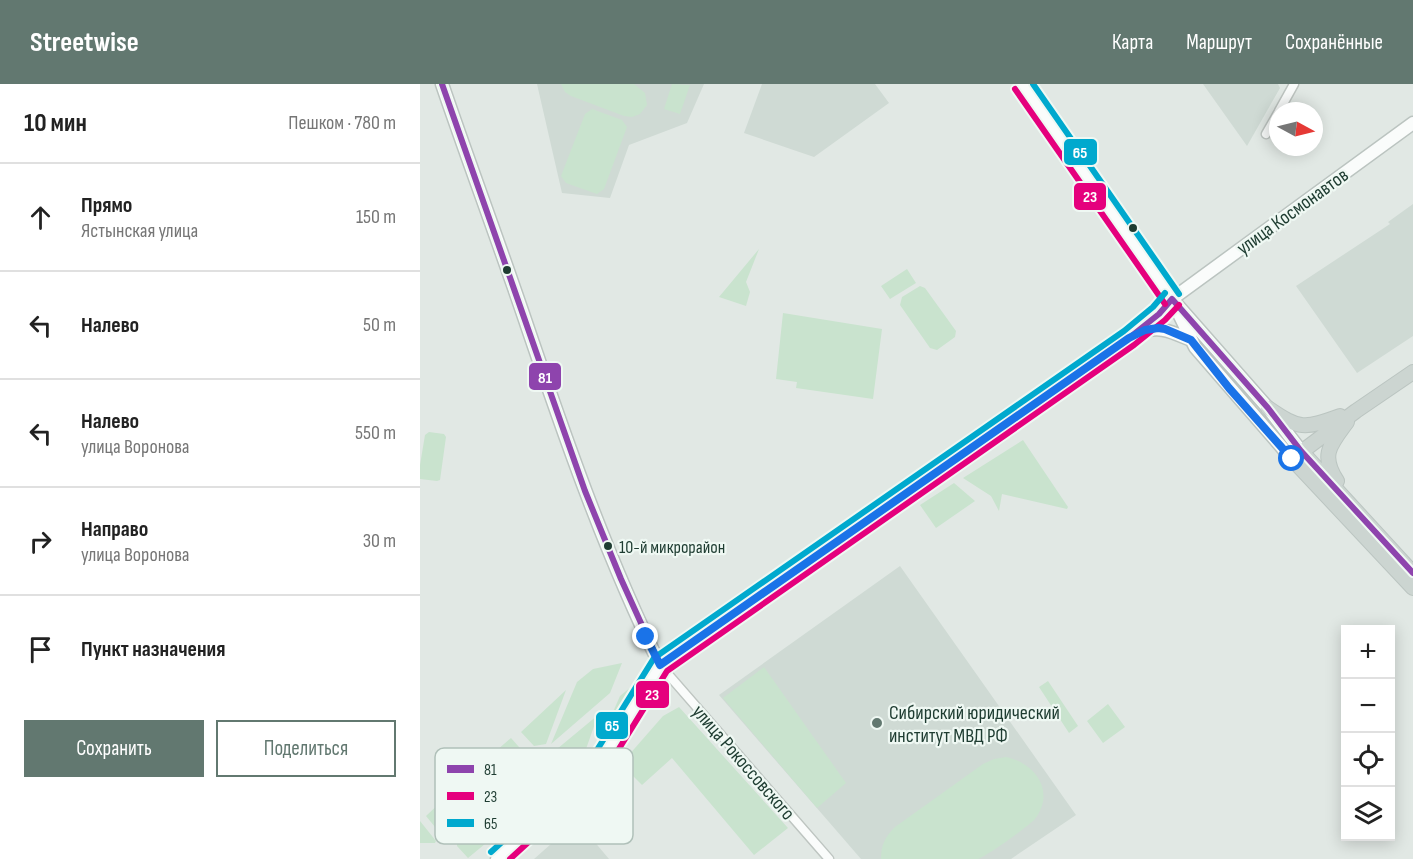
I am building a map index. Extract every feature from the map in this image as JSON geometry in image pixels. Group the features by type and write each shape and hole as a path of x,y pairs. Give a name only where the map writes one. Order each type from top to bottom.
{"main road":[{"path":"442,84 588,503 626,594 660,665"},
{"path":"1022,84 1172,299 1268,408 1296,455 1413,588"},
{"name":"улица Космонавтов","path":"1129,338 1159,314 1172,299 1413,123"},
{"path":"1172,299 1191,340 1229,388 1355,510 1413,573"},
{"path":"607,748 660,665 1129,338 1145,330 1158,328 1191,340"},
{"path":"1296,455 1413,372"},
{"path":"1268,408 1286,420 1305,427 1356,411"},
{"path":"1355,510 1328,468 1327,455 1330,447 1356,411"},
{"path":"497,859 513,844"}],"street":[{"path":"1284,102 1294,84"},
{"path":"1266,134 1269,128"},
{"name":"улица Рокоссовского","path":"660,665 829,859"}],"shaded area":[{"path":"537,84 704,84 687,123 629,145 610,198 562,193"},
{"path":"762,84 875,84 889,103 814,157 744,133"},
{"path":"1203,84 1278,84 1280,88 1272,102 1269,102 1269,107 1247,146"},
{"path":"1413,204 1413,336 1357,373 1296,286 1390,224 1388,222"},
{"name":"Сибирский юридический институт МВД РФ","path":"900,566 1076,815 1011,859 861,859 719,695"},
{"path":"551,844 596,844 609,859 534,859"}],"green space":[{"path":"561,84 634,84 645,93 647,105 640,114 632,117 624,116 571,96 565,92"},
{"path":"672,84 690,85 680,114 664,109"},
{"path":"592,109 622,120 627,127 604,189 597,194 566,183 561,176 585,114"},
{"path":"759,249 746,282 750,292 746,306 719,297"},
{"path":"907,269 916,283 890,299 881,286"},
{"path":"920,286 925,288 956,331 955,337 937,350 930,348 900,305 902,297"},
{"path":"783,313 882,329 873,399 796,388 797,382 776,379"},
{"path":"429,432 444,434 446,437 440,480 437,481 420,479 425,435"},
{"path":"1023,440 1068,507 1067,509 1002,494 999,511 991,496 963,478"},
{"path":"954,483 975,501 936,528 920,505"},
{"path":"622,663 610,693 551,744 577,682 593,669"},
{"path":"764,667 846,783 817,808 723,698"},
{"path":"1048,681 1078,726 1069,733 1039,687"},
{"path":"637,682 599,744 620,696"},
{"path":"566,690 546,744 534,746 521,732"},
{"path":"1108,704 1125,727 1103,743 1087,721"},
{"path":"679,707 788,828 754,855 672,758 642,785 633,776 633,750 663,716"},
{"path":"598,715 586,748 558,748"},
{"path":"511,738 520,748 500,748"},
{"path":"1006,757 1026,765 1039,780 1043,789 1041,809 1031,823 978,859 881,859 884,842 895,827 983,764"},
{"path":"435,807 435,827 426,816"},
{"path":"420,821 435,840 435,843 420,843"},
{"path":"457,844 485,844 468,858"}],"transit line":[{"name":"81","path":"442,84 585,491 660,665"},
{"name":"65","path":"1033,84 1179,294"},
{"name":"23","path":"1015,89 1165,304"},
{"name":"65","path":"598,748 654,658 1124,331 1153,307 1165,293"},
{"name":"81","path":"660,665 1129,338 1159,314 1172,299 1268,408 1301,451 1413,573"},
{"name":"23","path":"619,748 667,671 1134,345 1165,320 1179,305"},
{"name":"65","path":"491,852 500,844"},
{"name":"23","path":"510,859 526,844"}],"place":[{"name":"10-й микрорайон","path":"608,546"},
{"name":"Сибирский юридический институт МВД РФ","path":"877,723"}],"route":[{"path":"646,637 660,665 1129,338 1145,330 1165,329 1191,340 1229,388 1292,459"}]}
